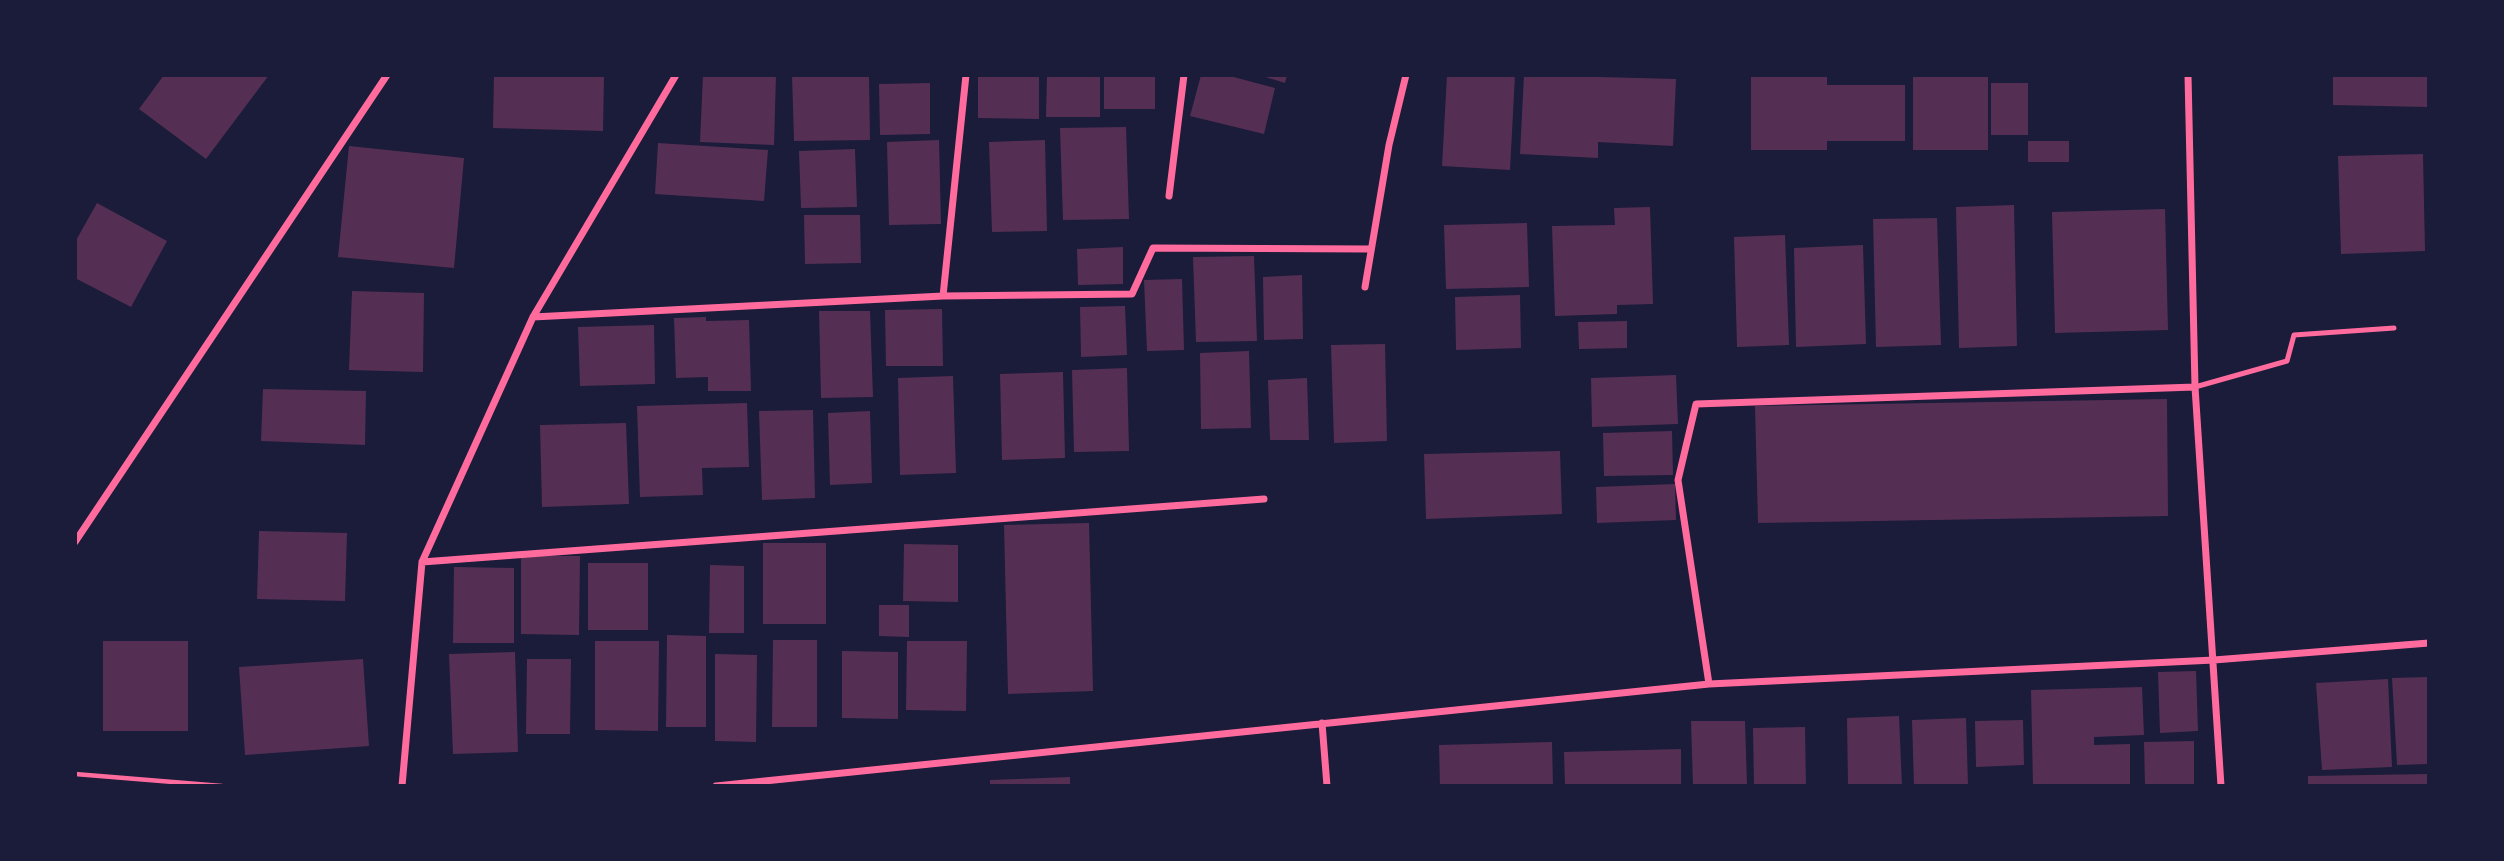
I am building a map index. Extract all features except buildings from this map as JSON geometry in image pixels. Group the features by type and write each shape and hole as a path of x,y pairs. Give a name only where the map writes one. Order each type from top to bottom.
{"street":[{"path":"75,542 387,75"},
{"path":"402,786 422,562 533,317 676,75"},
{"path":"943,296 966,75"},
{"path":"1169,196 1184,75"},
{"path":"1365,286 1389,145 1406,75"},
{"path":"2188,75 2195,387 2221,786"},
{"path":"533,317 943,296 1132,294 1153,248 1371,249"},
{"path":"1709,684 1678,480 1696,404 2195,387"},
{"path":"422,562 1264,499"},
{"path":"716,786 1709,684 2214,660 2429,643"},
{"path":"1321,723 1328,786"}],"lane":[{"path":"2195,387 2287,361 2294,335 2394,328"}],"path":[{"path":"75,774 222,786"}]}
